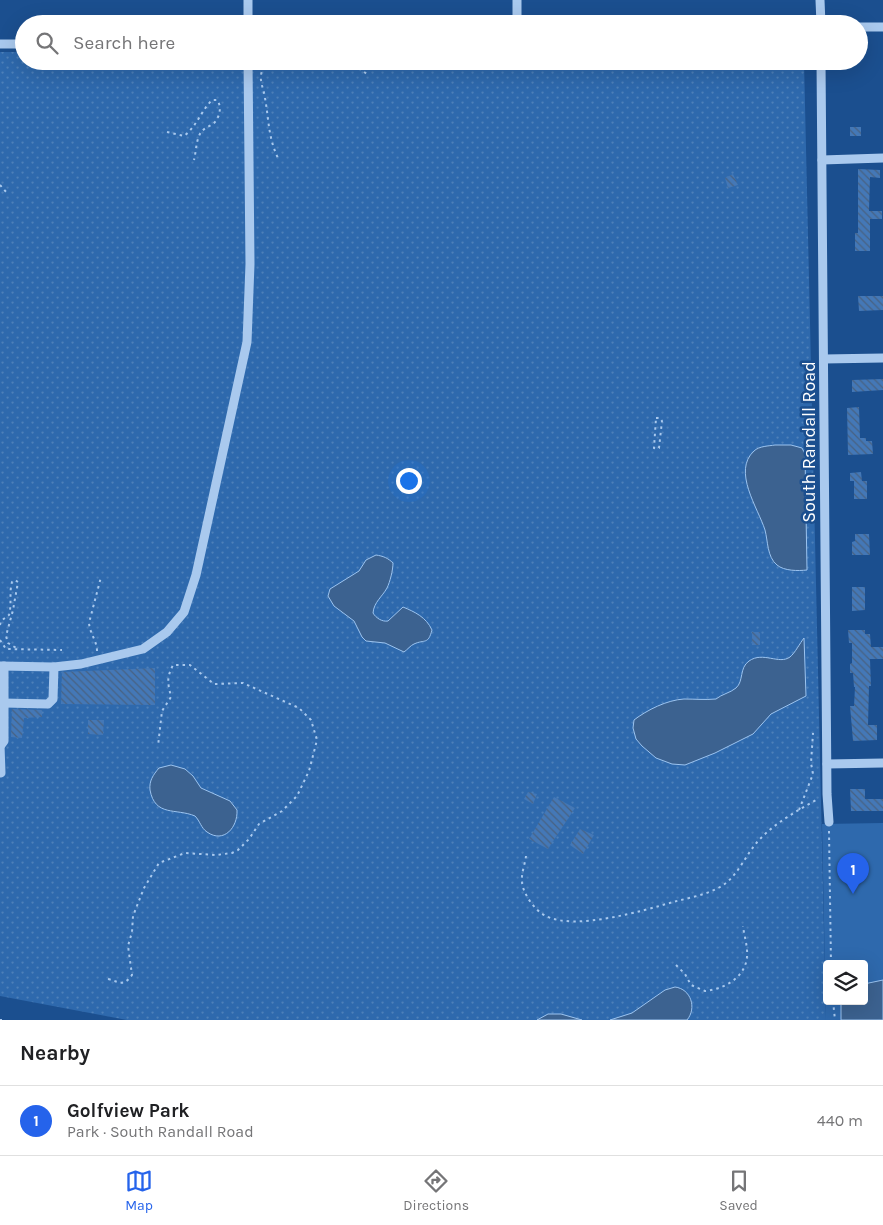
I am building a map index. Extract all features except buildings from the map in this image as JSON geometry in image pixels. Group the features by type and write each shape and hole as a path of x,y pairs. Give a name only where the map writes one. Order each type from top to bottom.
{"street":[{"path":"248,0 248,15"},
{"path":"517,0 517,15"},
{"path":"820,0 821,15"},
{"path":"868,27 883,27"},
{"path":"0,44 15,44"},
{"path":"1,773 0,745 4,741 2,666 54,667 81,664 143,649 167,632 184,612 196,575 247,342 250,264 248,70"},
{"name":"South Randall Road","path":"821,70 826,794 829,822"},
{"path":"822,160 883,158"},
{"path":"824,359 883,358"},
{"path":"4,703 48,704 53,699 54,667"},
{"path":"827,764 883,763"}],"path":[{"path":"263,70 261,83 265,97 269,134 278,158"},
{"path":"361,70 367,74"},
{"path":"167,132 176,136 184,136 195,126 209,103 212,100 217,100 220,107 218,115 214,123 206,127 198,136 194,160"},
{"path":"0,185 7,193"},
{"path":"656,418 660,418 662,421 659,448 657,449 654,448 656,418"},
{"path":"98,654 97,644 90,630 90,623 102,577"},
{"path":"0,625 1,620 9,616 12,596 11,586 15,580 18,582 6,636 8,643 18,649"},
{"path":"0,640 6,648 62,650"},
{"path":"108,980 122,984 127,982 132,975 128,946 132,932 133,916 144,888 159,863 185,853 216,855 232,853 238,850 249,839 259,824 282,810 298,796 309,771 317,740 311,720 299,708 243,683 214,684 190,665 180,664 174,665 170,672 168,684 171,697 162,711 158,746"},
{"path":"798,810 812,774 812,733"},
{"path":"526,856 522,882 537,910 546,916 562,920 584,921 608,918 721,887 734,876 758,842 778,822 826,794"},
{"path":"829,822 831,960"},
{"path":"676,965 685,974 691,985 705,991 729,984 738,976 747,956 743,926"},
{"path":"833,1005 835,1020"}],"shaded area":[{"path":"0,52 15,52 15,70 804,70 825,960 823,960 823,1005 826,1005 826,1020 127,1020 0,996"},
{"path":"775,445 791,445 802,448 805,454 807,570 780,567 771,558 765,530 746,479 745,469 748,459 754,451"},
{"path":"376,555 393,563 389,583 375,606 374,615 381,620 388,621 403,607 423,618 432,630 431,635 426,641 413,645 404,652 385,643 366,641 354,621 334,606 328,596 330,589 359,571 366,560"},
{"path":"804,638 806,696 771,714 753,734 715,753 685,765 672,764 656,758 636,739 633,728 634,720 645,713 664,703 678,700 716,699 736,688 740,682 744,667 749,661 760,657 786,659 792,655"},
{"path":"171,765 185,769 193,776 201,788 230,801 237,810 237,816 229,832 219,836 213,835 205,830 195,816 167,810 156,804 150,790 151,781 159,768"},
{"path":"883,823 883,1020 826,1020 826,1005 868,1005 868,960 825,960 822,824"},
{"path":"883,980 883,1020 841,1020 841,1005 868,1005 868,983"},
{"path":"675,987 685,991 691,1000 692,1010 687,1020 610,1020 632,1013 665,990"},
{"path":"548,1014 561,1014 582,1020 537,1020"}],"place":[{"name":"Golfview Park","path":"853,894"}]}
